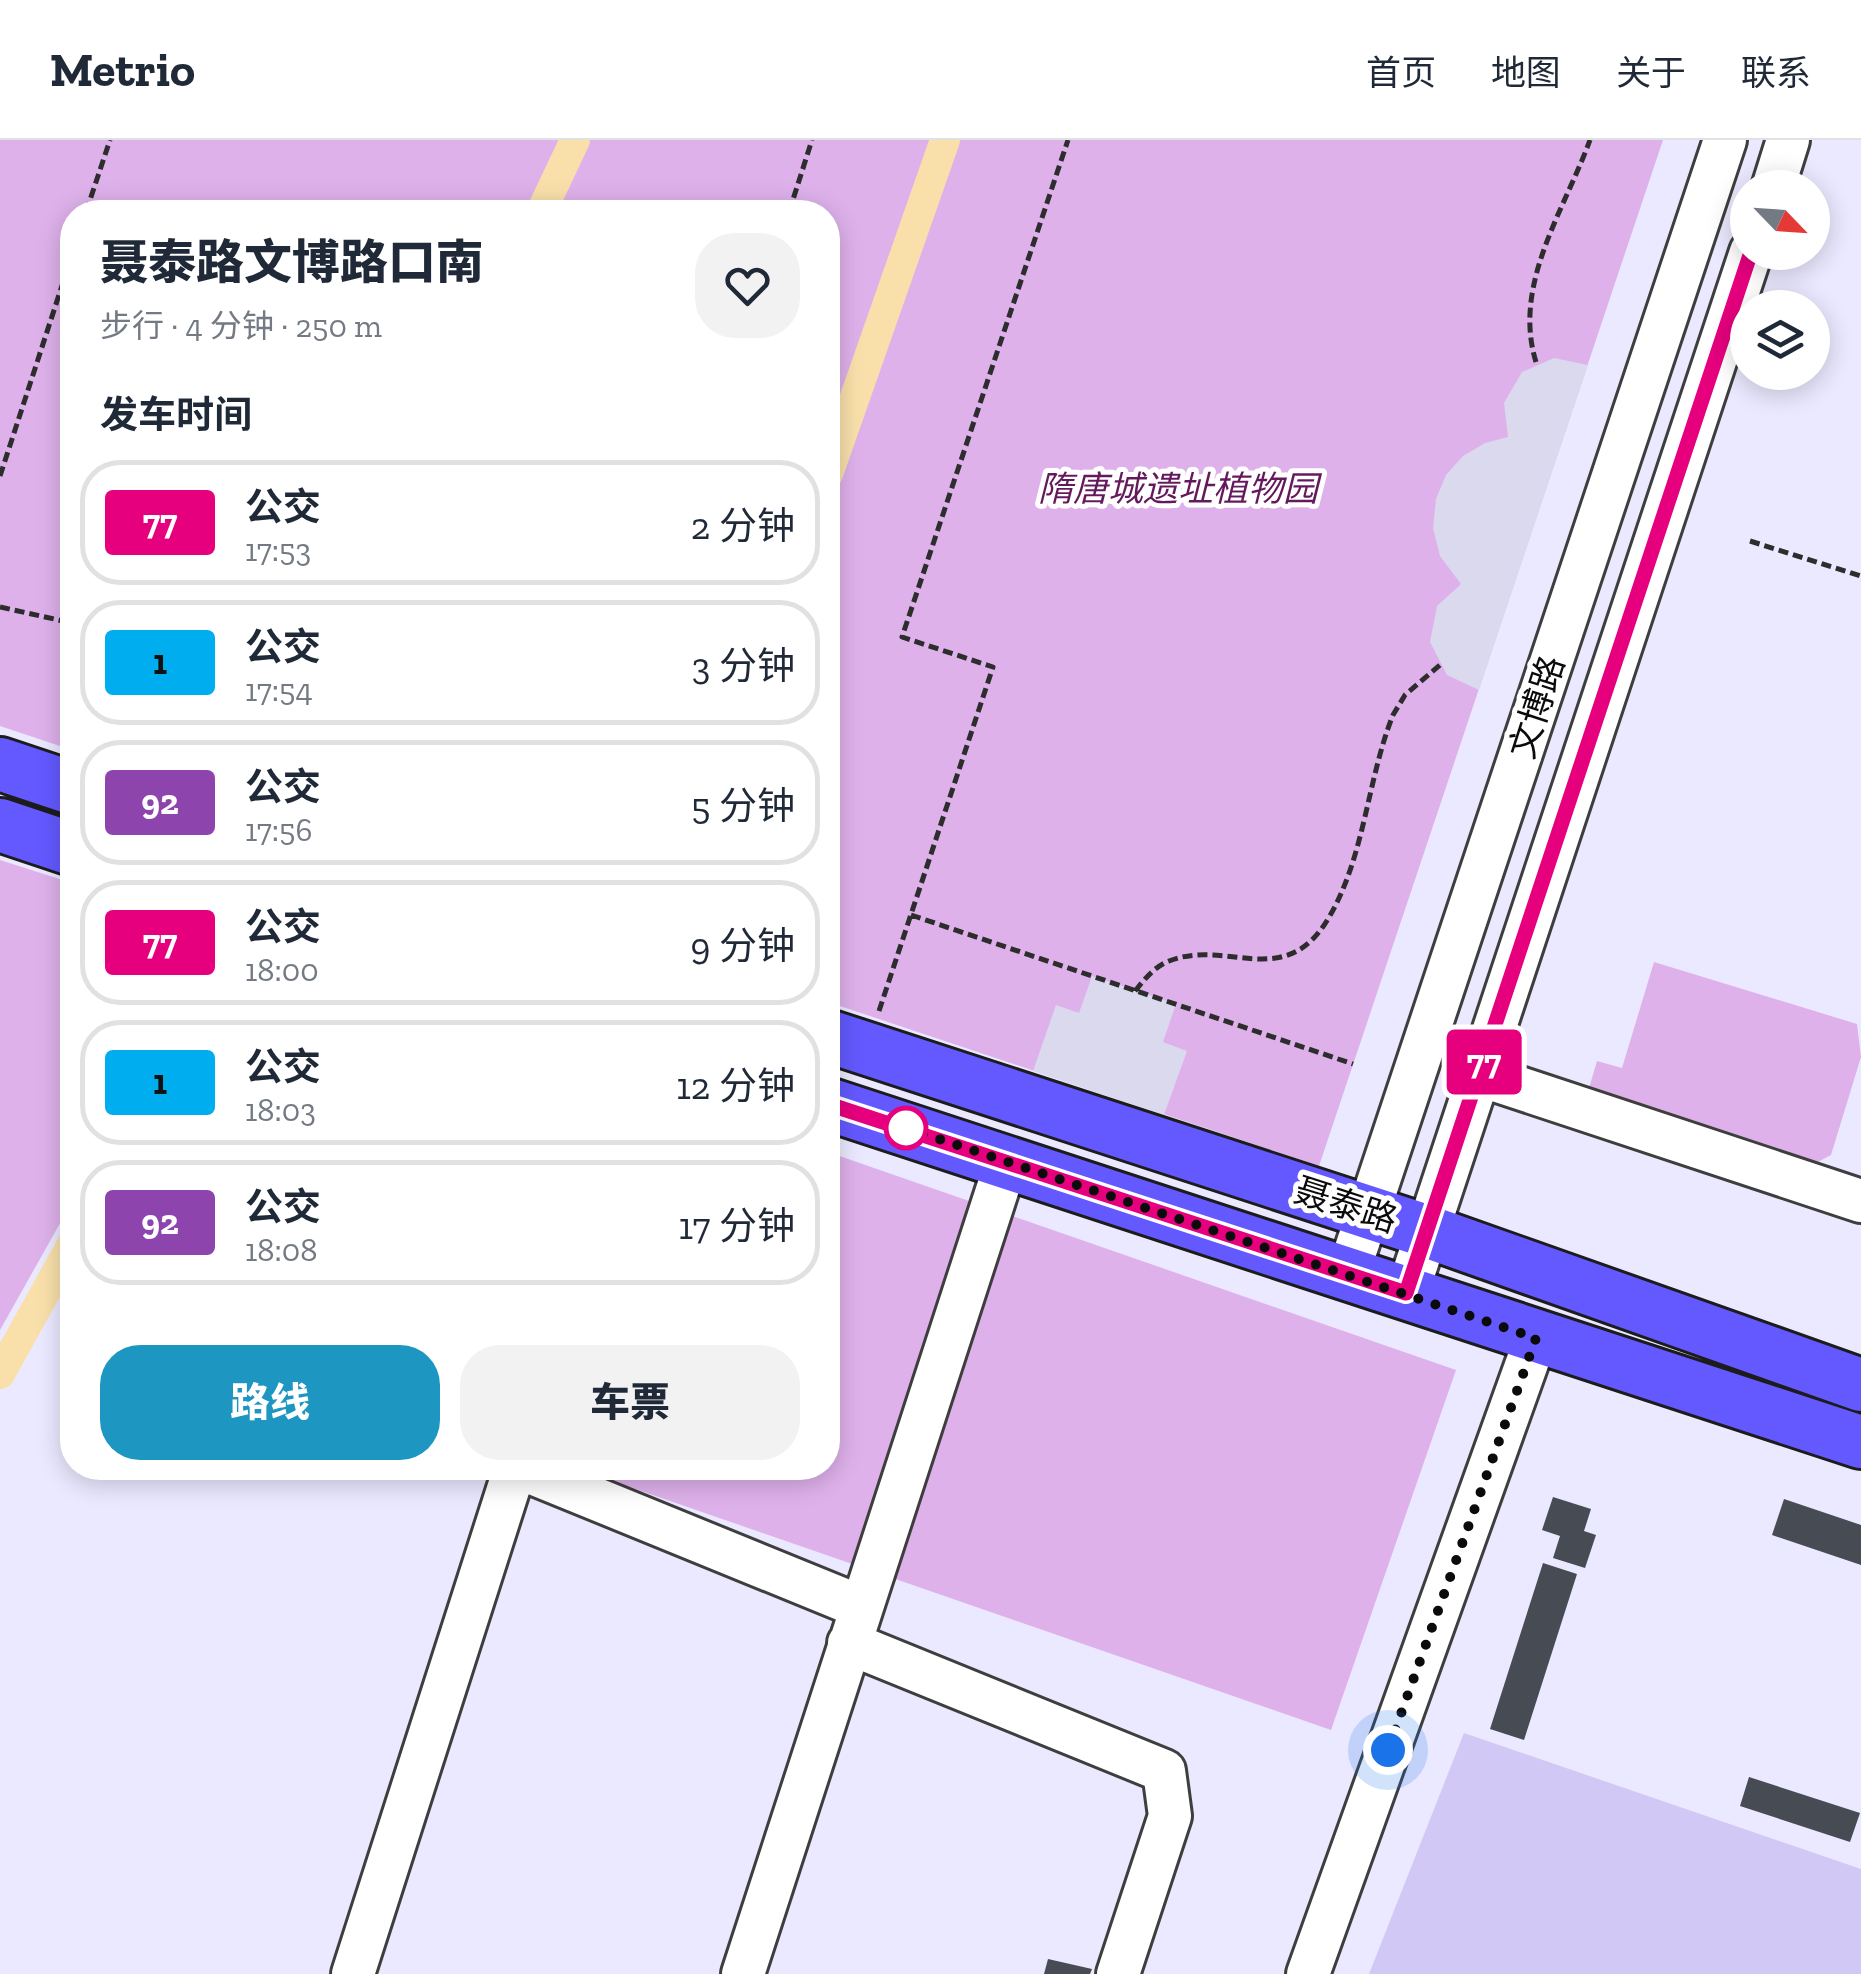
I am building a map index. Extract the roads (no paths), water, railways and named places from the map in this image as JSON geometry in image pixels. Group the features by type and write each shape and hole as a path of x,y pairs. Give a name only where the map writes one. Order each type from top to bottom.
{"main road":[{"path":"0,764 60,784"},
{"path":"0,825 60,844"},
{"name":"聂泰路","path":"847,1042 1368,1212 1861,1385"},
{"name":"聂泰路","path":"840,1108 1861,1442"}],"street":[{"name":"文博路","path":"1348,1273 1725,140"},
{"path":"1779,170 1788,140"},
{"name":"文博路","path":"1406,1293 1745,270"},
{"path":"1480,1074 1861,1200"},
{"path":"743,1974 1008,1160"},
{"path":"1308,1974 1536,1338"},
{"path":"354,1974 514,1480"},
{"path":"544,1480 1164,1771 1170,1816 1118,1974"}],"waterway":[{"path":"547,200 575,140"},
{"path":"840,440 945,140"},
{"path":"0,1374 60,1266"}],"park label":[{"name":"隋唐城遗址植物园","path":"1178,489"}]}
